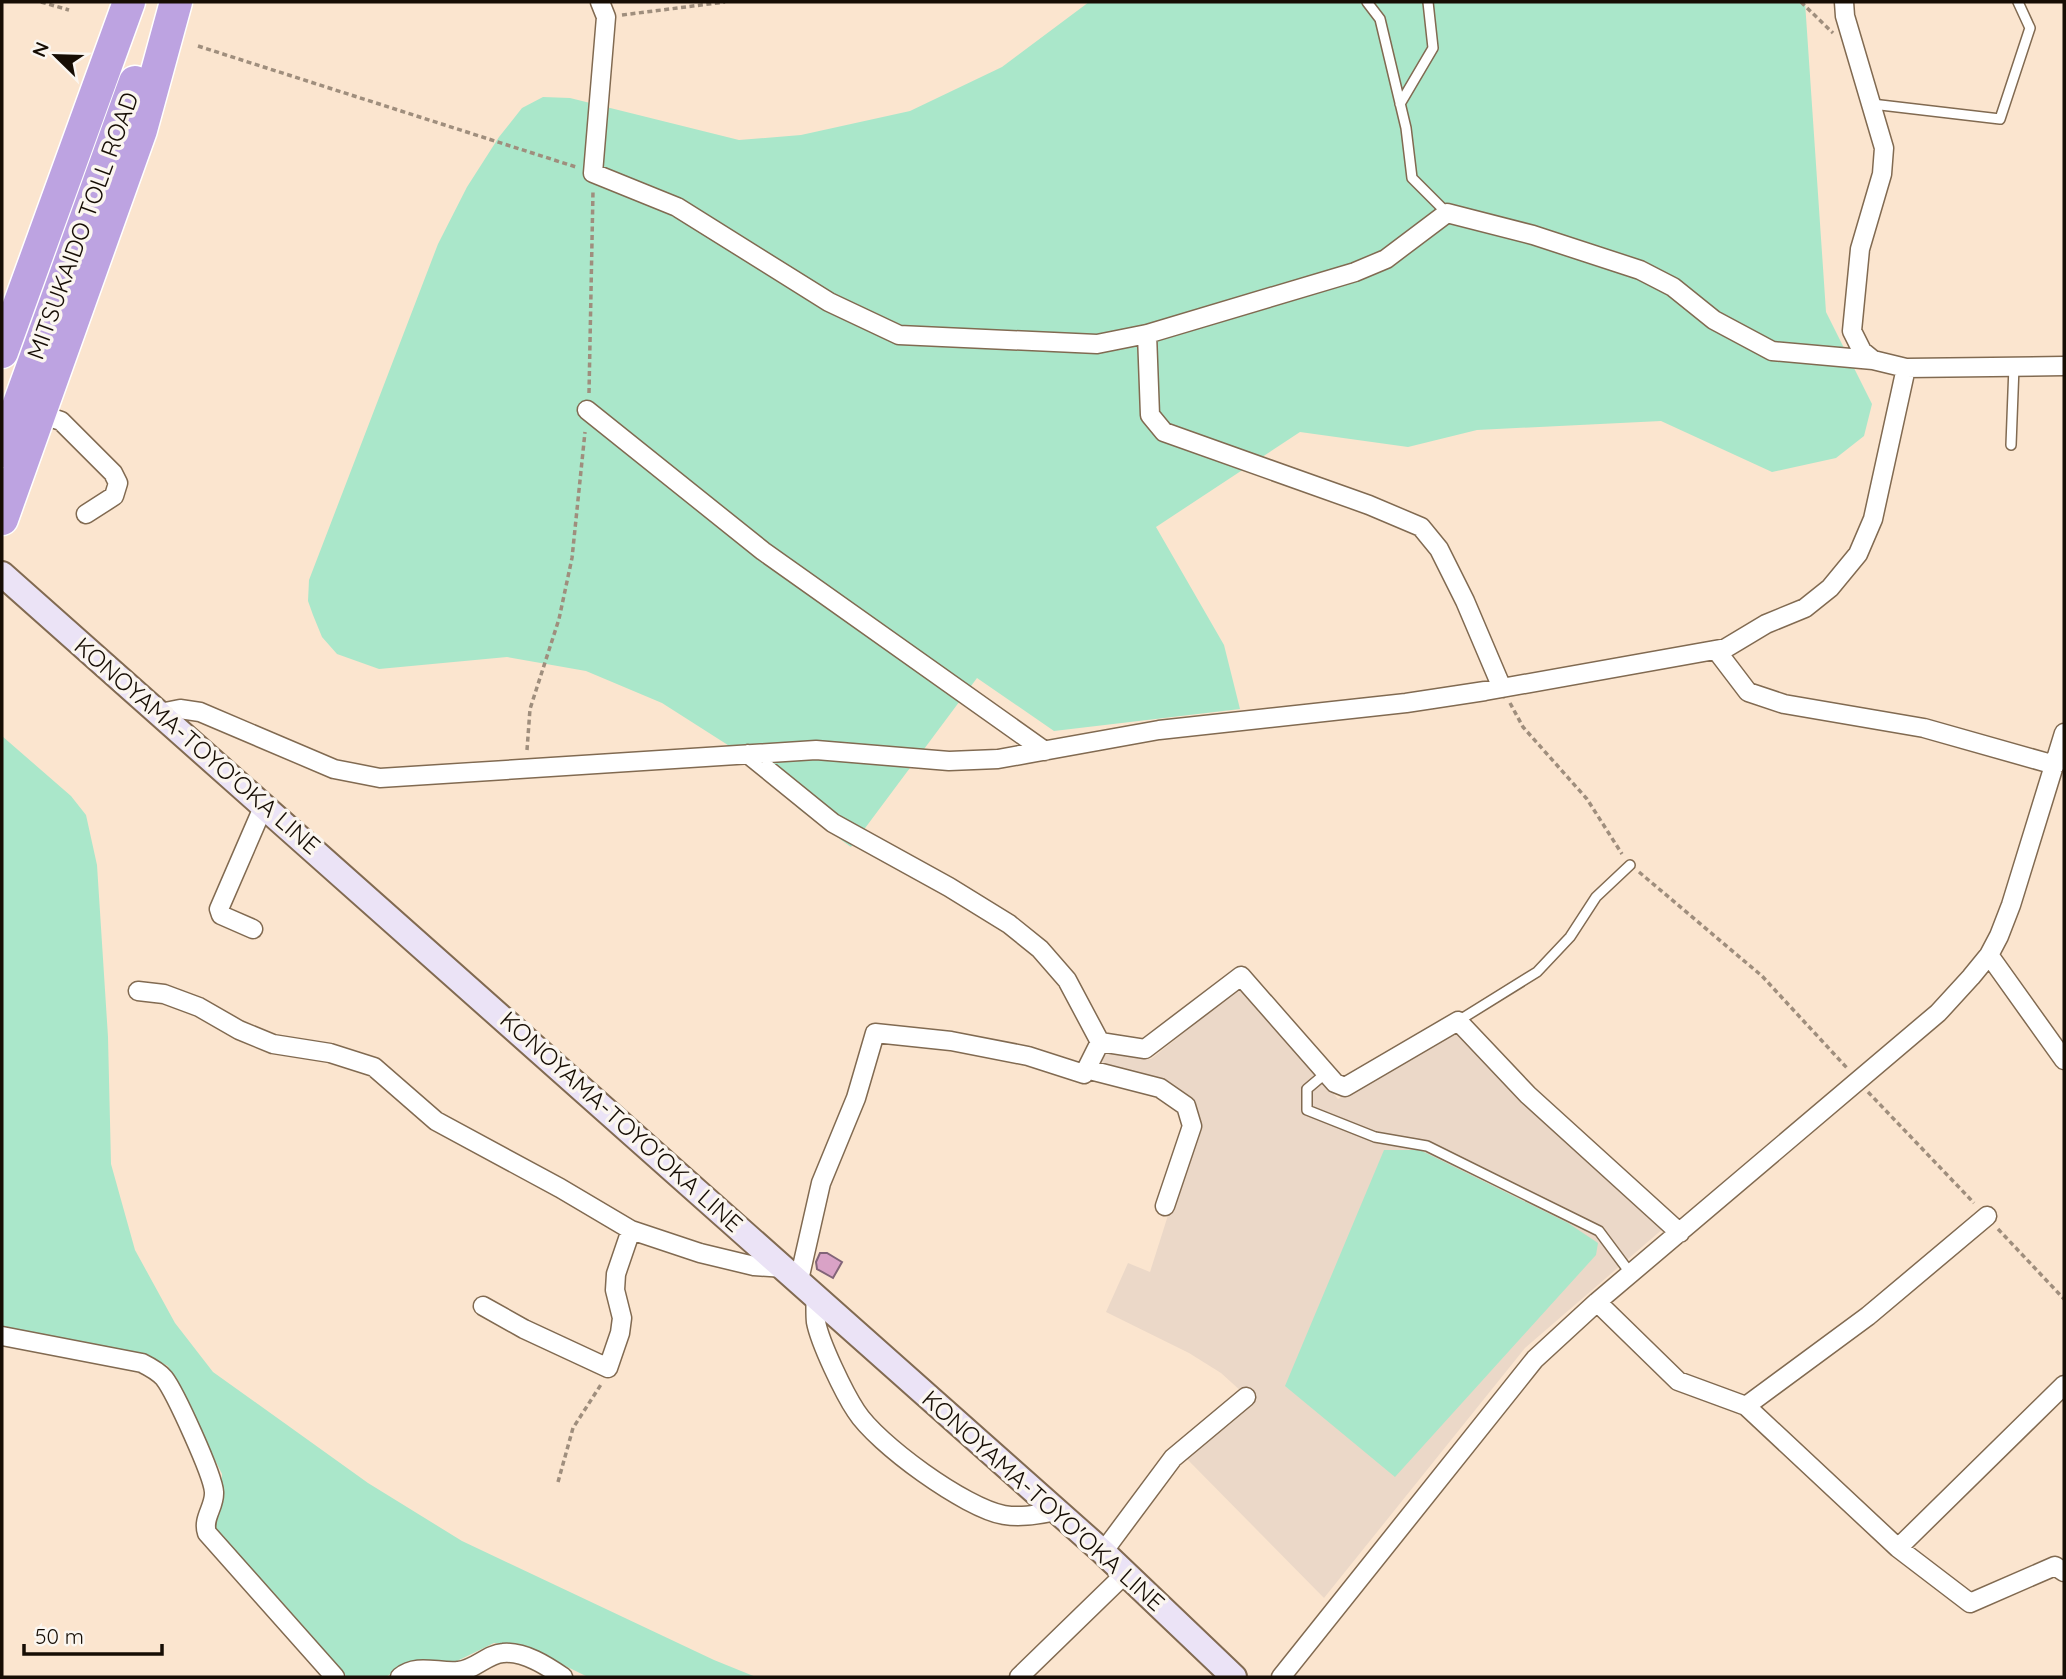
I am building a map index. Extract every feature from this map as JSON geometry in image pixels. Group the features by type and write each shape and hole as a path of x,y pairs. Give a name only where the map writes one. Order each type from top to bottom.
{"highway":[{"path":"2,292 71,108 118,2"},
{"name":"MITSUKAIDO TOLL ROAD","path":"2,352 129,2"},
{"name":"MITSUKAIDO TOLL ROAD","path":"2,451 164,2"},
{"path":"2,519 141,130 176,2"}],"main road":[{"name":"KONOYAMA-TOYO'OKA LINE","path":"2,574 1058,1511 1234,1677"}],"street":[{"path":"1844,2 1845,16 1884,148 1882,174 1860,249 1852,331 1862,351 1873,360"},
{"path":"603,10 593,173 677,206 829,302 899,335 1097,344 1147,334 1355,272 1386,259 1447,213 1532,235 1640,270 1673,287 1714,320 1772,351 1873,360 1906,368 2064,366"},
{"path":"1147,334 1150,415 1164,432 1369,505 1421,527 1439,550 1465,601 1502,688"},
{"path":"160,713 180,709 200,712 334,769 380,778 816,750 949,761 998,759 1159,730 1406,703 1716,650 1726,648 1766,624 1805,608 1830,588 1858,554 1873,519 1906,368"},
{"path":"587,410 763,551 1045,751"},
{"path":"40,414 61,421 113,473 118,483 114,496 86,514"},
{"path":"1716,650 1748,692 1784,704 1924,728 2055,765"},
{"path":"1281,1677 1535,1359 1597,1302 1938,1013 1989,955 2011,905 2064,733"},
{"path":"748,754 833,823 949,887 1009,925 1040,949 1067,980 1100,1042"},
{"path":"253,929 221,915 219,909 264,806"},
{"path":"1989,955 2061,1050"},
{"path":"1100,1042 1145,1049 1241,976 1335,1083 1345,1087 1458,1021 1528,1095 1680,1233"},
{"path":"138,992 164,994 199,1007 239,1030 272,1044 330,1053 374,1067 436,1121 631,1230 800,1281"},
{"path":"1058,1511 1026,1517 984,1509 936,1481 873,1432 855,1411 800,1281 821,1183 856,1098 875,1033 951,1041 1028,1056 1084,1074 1100,1042"},
{"path":"1086,1069 1160,1088 1186,1106 1192,1126 1165,1206"},
{"path":"1746,1406 1868,1316 1987,1216"},
{"path":"483,1306 524,1329 608,1368 620,1333 622,1318 615,1290 616,1274 631,1230"},
{"path":"1597,1302 1678,1381 1746,1406 1898,1548 1970,1604 2055,1566 2064,1572"},
{"path":"2,1336 142,1363 164,1378 188,1424 214,1492 205,1527 207,1533 335,1677"},
{"path":"1898,1548 2064,1385"},
{"path":"1103,1552 1173,1458 1246,1397"},
{"path":"1019,1677 1126,1573"},
{"path":"400,1677 407,1672 422,1669 456,1672 470,1669 502,1653 530,1659 564,1677"}],"lane":[{"path":"1367,2 1380,19 1406,128 1412,177 1447,213"},
{"path":"1400,104 1433,47 1428,2"},
{"path":"1871,104 2000,118 2030,28 2018,2"},
{"path":"2011,445 2014,365"},
{"path":"1458,1021 1537,972 1570,937 1596,897 1630,865"},
{"path":"1326,1073 1307,1088 1307,1110 1376,1137 1427,1146 1599,1231 1631,1274"}],"path":[{"path":"41,2 69,10"},
{"path":"603,10 725,2"},
{"path":"1801,2 1828,31 1854,43"},
{"path":"198,46 593,173 587,410 572,558 559,619 530,709 525,768"},
{"path":"1502,688 1523,727 1587,799 1630,865 1762,976 1858,1082 2064,1299"},
{"path":"558,1482 573,1428 599,1390 608,1368"}],"shaded area":[{"path":"1236,991 1249,992 1338,1099 1457,1029 1665,1227 1525,1348 1324,1598 1187,1459 1252,1401 1221,1373 1189,1353 1106,1312 1128,1263 1150,1272 1196,1127 1195,1113 1095,1066 1103,1056 1113,1051 1151,1059"}],"green space":[{"path":"1089,2 1805,2 1826,312 1872,404 1864,436 1836,458 1772,472 1661,421 1477,430 1408,447 1300,432 1156,527 1224,645 1240,709 1054,731 977,678 851,847 800,810 731,747 662,703 586,671 507,657 379,669 337,654 322,637 308,601 309,580 438,244 467,187 499,137 522,108 543,97 570,98 739,140 801,135 910,111 1002,67"},
{"path":"2,736 71,796 86,815 97,865 108,1037 111,1164 135,1250 175,1323 213,1372 368,1483 462,1541 714,1660 756,1677 588,1677 522,1645 494,1643 457,1661 409,1661 386,1677 347,1677 215,1529 221,1504 222,1474 168,1366 144,1355 2,1328"},
{"path":"1384,1150 1420,1150 1568,1223 1598,1243 1596,1255 1395,1477 1285,1386"}],"building":[{"path":"820,1253 827,1253 842,1262 833,1278 817,1269 816,1262"}]}
